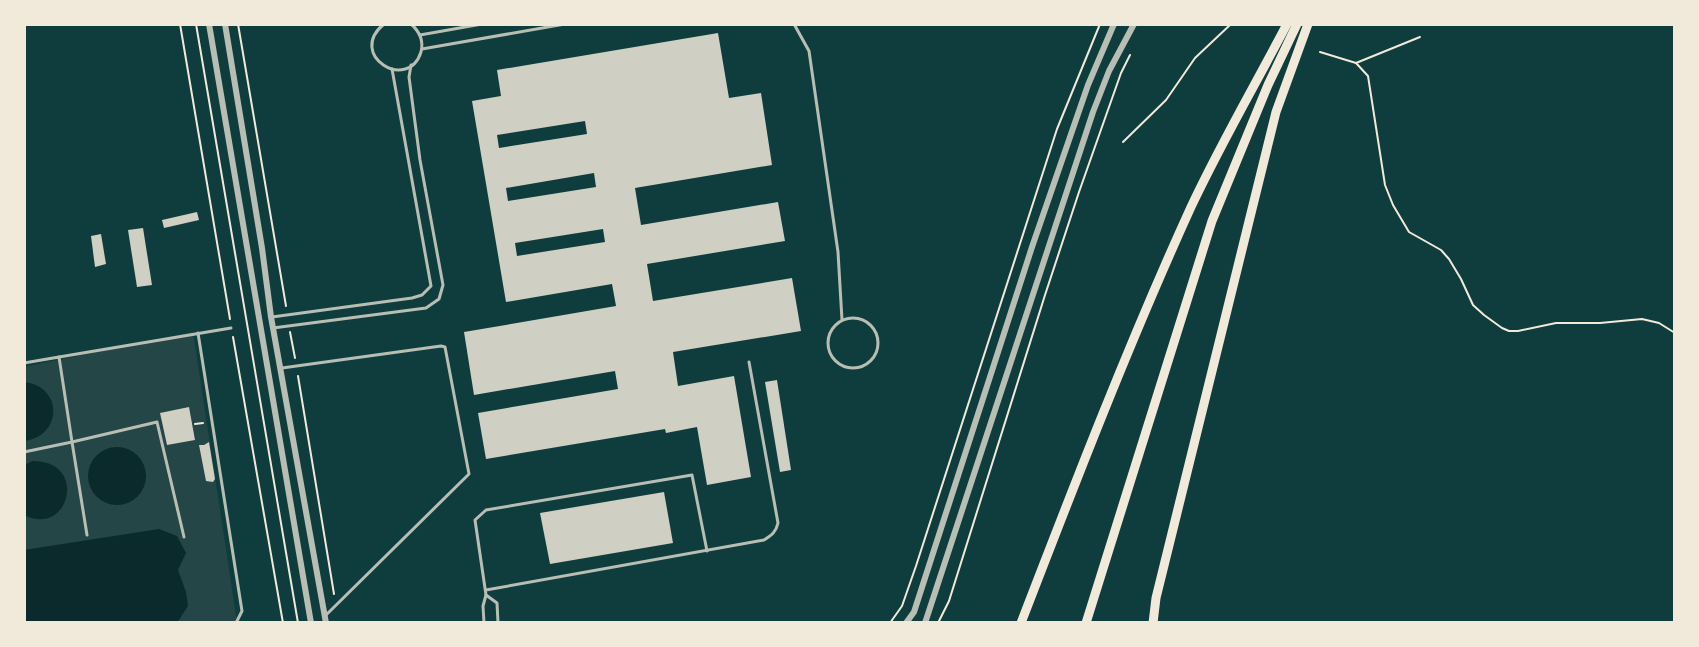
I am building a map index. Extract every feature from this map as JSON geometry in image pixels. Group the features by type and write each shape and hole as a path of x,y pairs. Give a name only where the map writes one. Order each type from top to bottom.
{"highway":[{"path":"1021,623 1126,356 1192,205 1287,24"},
{"path":"1086,623 1212,221 1268,85 1297,24"},
{"path":"1153,623 1156,598 1276,112 1308,24"}],"street":[{"path":"209,24 311,623"},
{"path":"225,24 271,317 326,620"},
{"path":"906,623 914,612 1083,99 1114,24"},
{"path":"925,623 1093,112 1109,71 1134,24"}],"lane":[{"path":"372,24 376,32"},
{"path":"384,24 376,32 372,45 376,58 392,69 405,69 420,55 420,35 411,24"},
{"path":"420,35 482,24"},
{"path":"422,49 565,24"},
{"path":"794,24 809,51 838,252 842,320 832,330 828,343 832,357 843,366 864,366 877,350 877,336 863,320 842,320"},
{"path":"273,328 426,308 439,299 443,285 420,160 409,77 411,65"},
{"path":"271,317 412,298 422,295 431,286 392,69"},
{"path":"24,363 231,328"},
{"path":"198,333 242,611 236,623"},
{"path":"280,368 445,347 469,474 326,620"},
{"path":"59,357 87,535"},
{"path":"486,593 764,540 776,531 778,523 749,362"},
{"path":"24,452 157,422 184,537"},
{"path":"484,623 486,593 475,520 486,510 692,475 707,551"},
{"path":"486,593 497,603 498,623"}],"path":[{"path":"196,24 298,623"},
{"path":"890,623 902,606 916,566 1057,129 1100,24"},
{"path":"1123,142 1166,100 1195,58 1231,24"},
{"path":"1356,63 1420,37"},
{"path":"938,623 949,601 1079,192 1121,73 1134,46"},
{"path":"1320,52 1356,63 1368,76 1385,185 1393,205 1409,232 1441,250 1449,259 1473,305 1484,315 1509,331 1556,323 1642,319 1659,323 1675,333"}],"shaded area":[{"path":"193,332 237,622 24,623 24,367"},
{"path":"24,382 37,385 46,392 53,411 46,430 24,441"},
{"path":"117,447 138,455 146,476 138,497 117,505 96,497 88,476 96,455"},
{"path":"33,461 51,464 62,473 67,484 61,508 52,516 40,519 24,515 24,465"},
{"path":"159,529 177,536 186,553 178,570 188,606 177,623 24,623 24,550"}],"building":[{"path":"718,33 729,98 761,93 772,165 635,188 641,225 778,202 785,241 647,264 653,301 792,278 801,331 673,352 678,386 734,376 751,477 707,485 697,427 666,433 665,429 486,459 478,413 618,389 615,371 474,395 464,332 616,306 612,284 506,302 472,101 501,96 497,70","holes":["585,121 587,134 499,148 497,135","594,173 596,187 508,201 506,188","603,229 605,242 517,256 515,243"]},
{"path":"197,212 199,220 164,228 162,220"},
{"path":"143,228 152,285 137,287 128,230"},
{"path":"101,234 106,264 95,267 91,236"},
{"path":"777,380 791,470 780,472 765,382"},
{"path":"189,407 195,440 167,445 160,413"},
{"path":"209,442 213,482 206,481 199,445"},
{"path":"664,492 673,543 550,564 540,513"}]}
